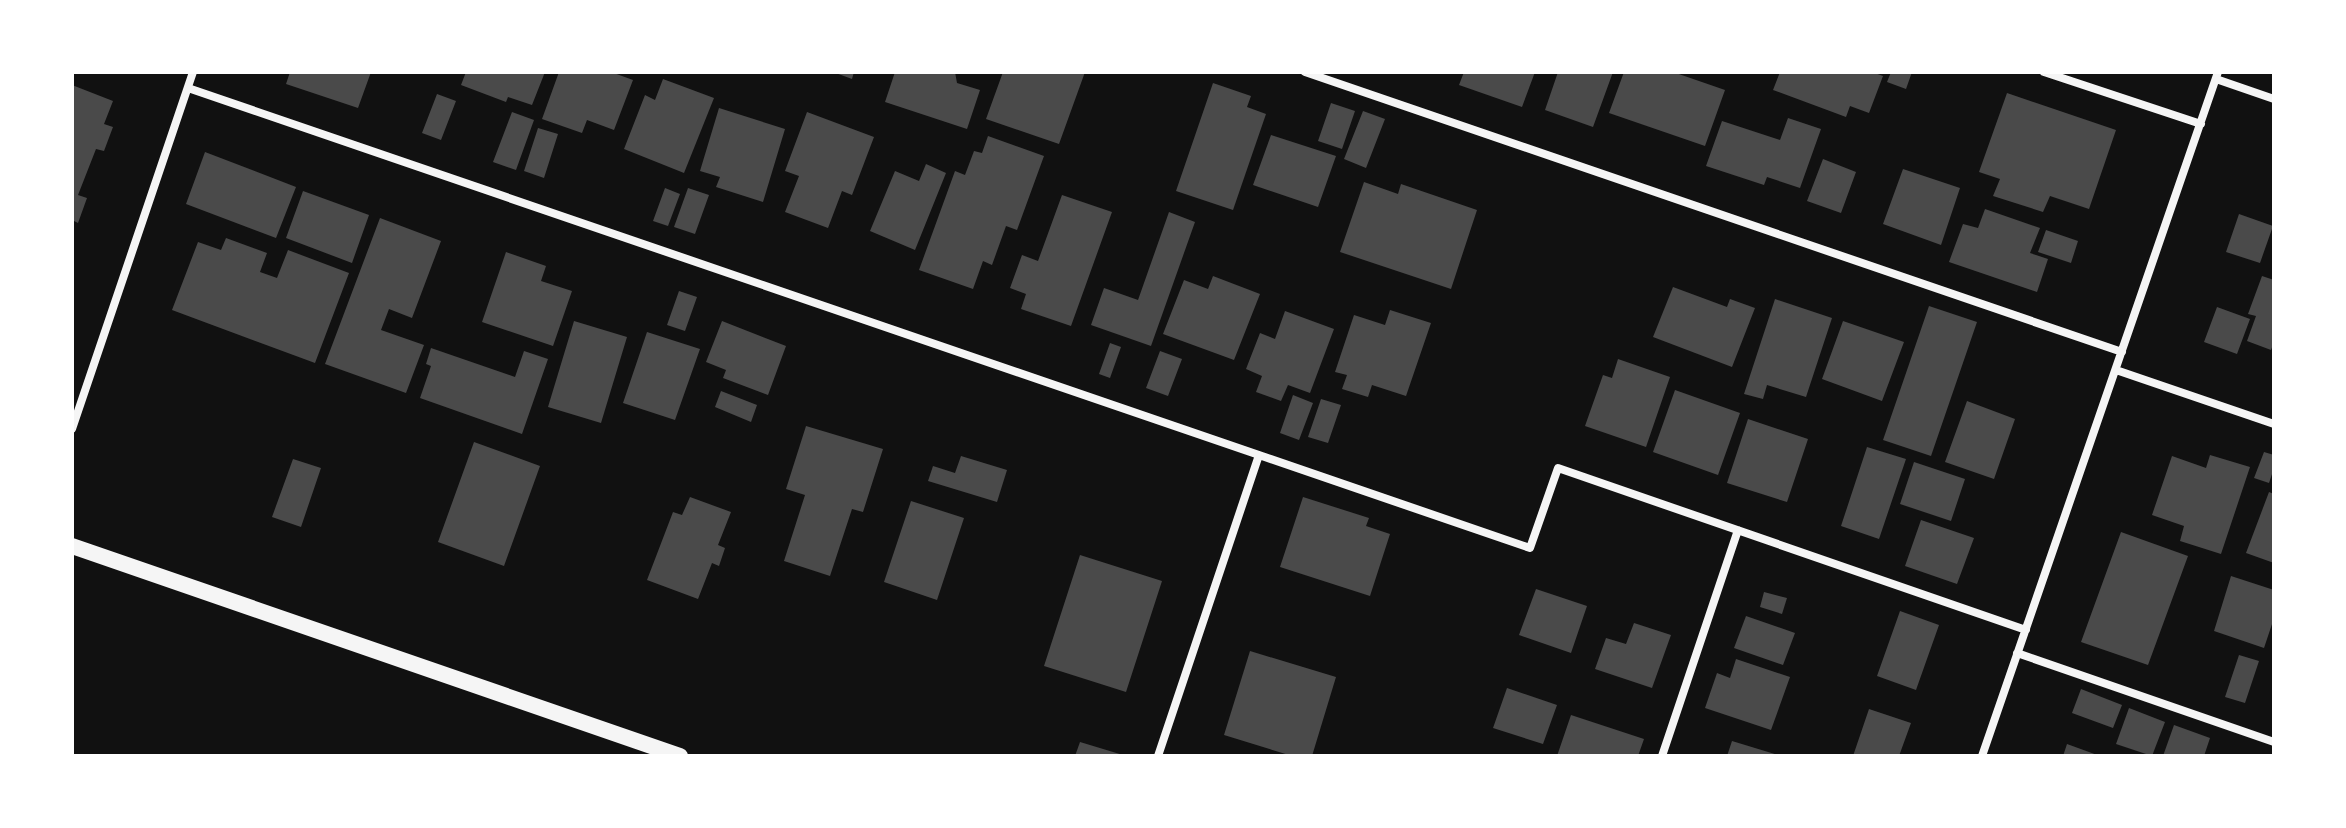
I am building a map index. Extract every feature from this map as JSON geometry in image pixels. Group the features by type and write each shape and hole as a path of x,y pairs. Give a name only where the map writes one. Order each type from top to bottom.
{"main road":[{"path":"72,546 680,756"}],"street":[{"path":"72,429 193,72"},
{"path":"1305,72 2122,352"},
{"path":"2044,72 2201,124"},
{"path":"1982,756 2217,76 2274,99"},
{"path":"188,88 1530,548 1558,468 2026,630"},
{"path":"2116,370 2274,424"},
{"path":"1158,756 1259,455"},
{"path":"1662,756 1738,530"},
{"path":"2017,653 2274,742"}],"building":[{"path":"290,72 371,72 358,108 286,84"},
{"path":"466,72 545,72 532,105 508,97 506,102 461,85"},
{"path":"559,72 611,72 633,80 614,130 587,120 582,133 542,119"},
{"path":"833,72 854,72 852,79"},
{"path":"895,72 955,72 957,83 980,90 967,129 885,102"},
{"path":"1003,72 1085,72 1059,144 986,119"},
{"path":"1464,72 1535,72 1522,107 1459,85"},
{"path":"1558,72 1613,72 1593,127 1545,110"},
{"path":"1624,72 1673,72 1725,90 1705,146 1609,113"},
{"path":"1780,72 1872,72 1883,76 1869,113 1850,106 1846,117 1773,90"},
{"path":"1891,72 1912,72 1906,89 1887,82"},
{"path":"663,79 714,98 684,173 624,149 645,95 655,100"},
{"path":"1213,83 1251,96 1247,107 1266,114 1233,210 1176,191"},
{"path":"72,85 113,101 104,124 113,127 104,151 96,149 78,195 87,198 78,223 72,220"},
{"path":"2007,93 2116,130 2089,209 2050,196 2043,212 1993,196 2000,179 1979,172"},
{"path":"437,94 456,101 441,140 422,133"},
{"path":"1331,103 1355,111 1342,149 1318,141"},
{"path":"719,108 785,129 763,202 716,187 720,177 700,171"},
{"path":"1363,111 1385,119 1366,168 1344,159"},
{"path":"512,112 534,120 516,170 493,162"},
{"path":"807,112 874,137 852,195 842,191 828,228 785,212 799,176 785,171"},
{"path":"1788,118 1821,129 1800,188 1767,177 1764,185 1706,166 1722,121 1780,140"},
{"path":"538,128 558,134 544,178 524,171"},
{"path":"1271,135 1336,156 1318,207 1253,185"},
{"path":"988,136 1044,156 1017,230 1006,226 992,265 983,261 973,289 919,270 955,171 965,175 974,151 982,153"},
{"path":"205,152 296,187 276,238 186,204"},
{"path":"1823,159 1856,172 1841,213 1807,201"},
{"path":"926,164 946,173 915,250 870,231 895,171 919,181"},
{"path":"1903,169 1960,188 1941,245 1883,224"},
{"path":"1364,182 1398,194 1401,184 1477,210 1451,289 1340,252"},
{"path":"665,188 680,194 668,226 653,221"},
{"path":"688,188 709,195 695,234 674,227"},
{"path":"303,191 369,215 352,263 286,238"},
{"path":"1062,195 1112,212 1071,326 1021,309 1026,294 1010,288 1022,255 1038,261"},
{"path":"1985,209 2040,228 2030,253 2048,259 2037,292 1949,262 1963,224 1978,228"},
{"path":"1169,212 1195,222 1151,346 1091,325 1104,288 1138,300"},
{"path":"2239,214 2273,226 2260,263 2226,252"},
{"path":"380,218 441,241 412,318 389,309 381,330 424,345 406,393 325,364"},
{"path":"2046,230 2078,241 2071,263 2038,252"},
{"path":"226,238 267,253 260,272 277,278 288,250 349,273 315,363 172,310 198,242 221,250"},
{"path":"506,252 546,266 541,281 572,291 553,346 482,322"},
{"path":"1213,276 1260,294 1234,360 1163,334 1184,280 1208,289"},
{"path":"2262,276 2274,280 2274,342 2271,350 2247,341 2256,316 2248,314"},
{"path":"1673,287 1727,307 1730,299 1755,308 1732,367 1653,337"},
{"path":"679,291 697,297 685,331 667,325"},
{"path":"1775,299 1832,318 1806,397 1767,385 1763,399 1744,394"},
{"path":"1929,306 1977,322 1931,456 1883,440"},
{"path":"2217,307 2250,319 2237,354 2204,342"},
{"path":"1390,310 1431,323 1406,396 1372,385 1368,397 1342,389 1347,375 1335,372 1354,315 1385,325"},
{"path":"1285,311 1334,329 1310,393 1288,385 1281,401 1256,392 1262,376 1246,369 1260,333 1275,339"},
{"path":"574,321 627,337 601,423 548,407"},
{"path":"722,321 786,346 768,395 723,378 726,370 706,362"},
{"path":"1843,321 1904,342 1882,401 1822,379"},
{"path":"647,332 700,349 675,420 623,403"},
{"path":"1110,343 1121,347 1110,378 1099,374"},
{"path":"431,348 515,377 524,351 548,359 522,434 420,398 431,366 426,364"},
{"path":"1160,351 1182,359 1168,396 1146,388"},
{"path":"1618,359 1670,377 1646,447 1585,426 1603,375 1612,378"},
{"path":"1675,390 1740,413 1718,475 1653,452"},
{"path":"721,391 757,405 751,422 715,407"},
{"path":"1293,395 1313,403 1299,440 1280,433"},
{"path":"1321,399 1341,405 1328,443 1308,437"},
{"path":"1967,401 2015,419 1994,479 1945,462"},
{"path":"1748,419 1808,439 1787,502 1727,483"},
{"path":"806,426 883,449 863,512 852,509 830,576 784,561 805,495 786,489"},
{"path":"474,442 540,466 504,566 438,542"},
{"path":"1867,447 1906,459 1879,539 1841,526"},
{"path":"2264,452 2274,455 2269,483 2254,478"},
{"path":"2210,455 2250,467 2221,554 2180,541 2184,526 2152,515 2172,456 2206,468"},
{"path":"961,456 1007,470 997,502 928,481 933,466 955,473"},
{"path":"293,459 321,468 301,527 272,517"},
{"path":"1914,462 1965,479 1951,521 1900,504"},
{"path":"2269,492 2274,494 2274,563 2246,553"},
{"path":"690,497 731,512 718,545 725,548 719,566 712,563 698,599 647,580 673,512 682,515"},
{"path":"1303,497 1369,518 1366,526 1390,534 1370,596 1280,567"},
{"path":"911,501 964,518 937,600 884,582"},
{"path":"1921,520 1974,538 1957,584 1905,566"},
{"path":"2121,532 2188,556 2148,665 2081,642"},
{"path":"1080,555 1162,581 1126,692 1044,666"},
{"path":"2231,576 2274,590 2274,618 2264,648 2214,631"},
{"path":"1536,589 1587,606 1571,653 1519,635"},
{"path":"1764,592 1787,598 1782,614 1760,607"},
{"path":"1900,611 1939,625 1916,690 1877,676"},
{"path":"1746,616 1795,633 1783,665 1734,648"},
{"path":"1634,623 1671,635 1652,688 1595,669 1606,638 1626,644"},
{"path":"1250,651 1336,677 1312,756 1292,756 1224,735"},
{"path":"2239,655 2259,661 2245,703 2225,697"},
{"path":"1736,659 1790,677 1771,730 1705,708 1717,673 1730,678"},
{"path":"1507,688 1557,705 1543,744 1493,728"},
{"path":"2081,689 2122,705 2113,728 2072,713"},
{"path":"2129,708 2165,722 2152,756 2116,744"},
{"path":"1869,709 1911,723 1899,756 1853,756"},
{"path":"1571,715 1644,739 1638,756 1557,756"},
{"path":"2174,725 2210,738 2204,756 2163,756"},
{"path":"1732,741 1778,755 1778,756 1727,756"},
{"path":"1080,742 1123,755 1123,756 1075,756"},
{"path":"2067,744 2100,756 2063,756"}]}
